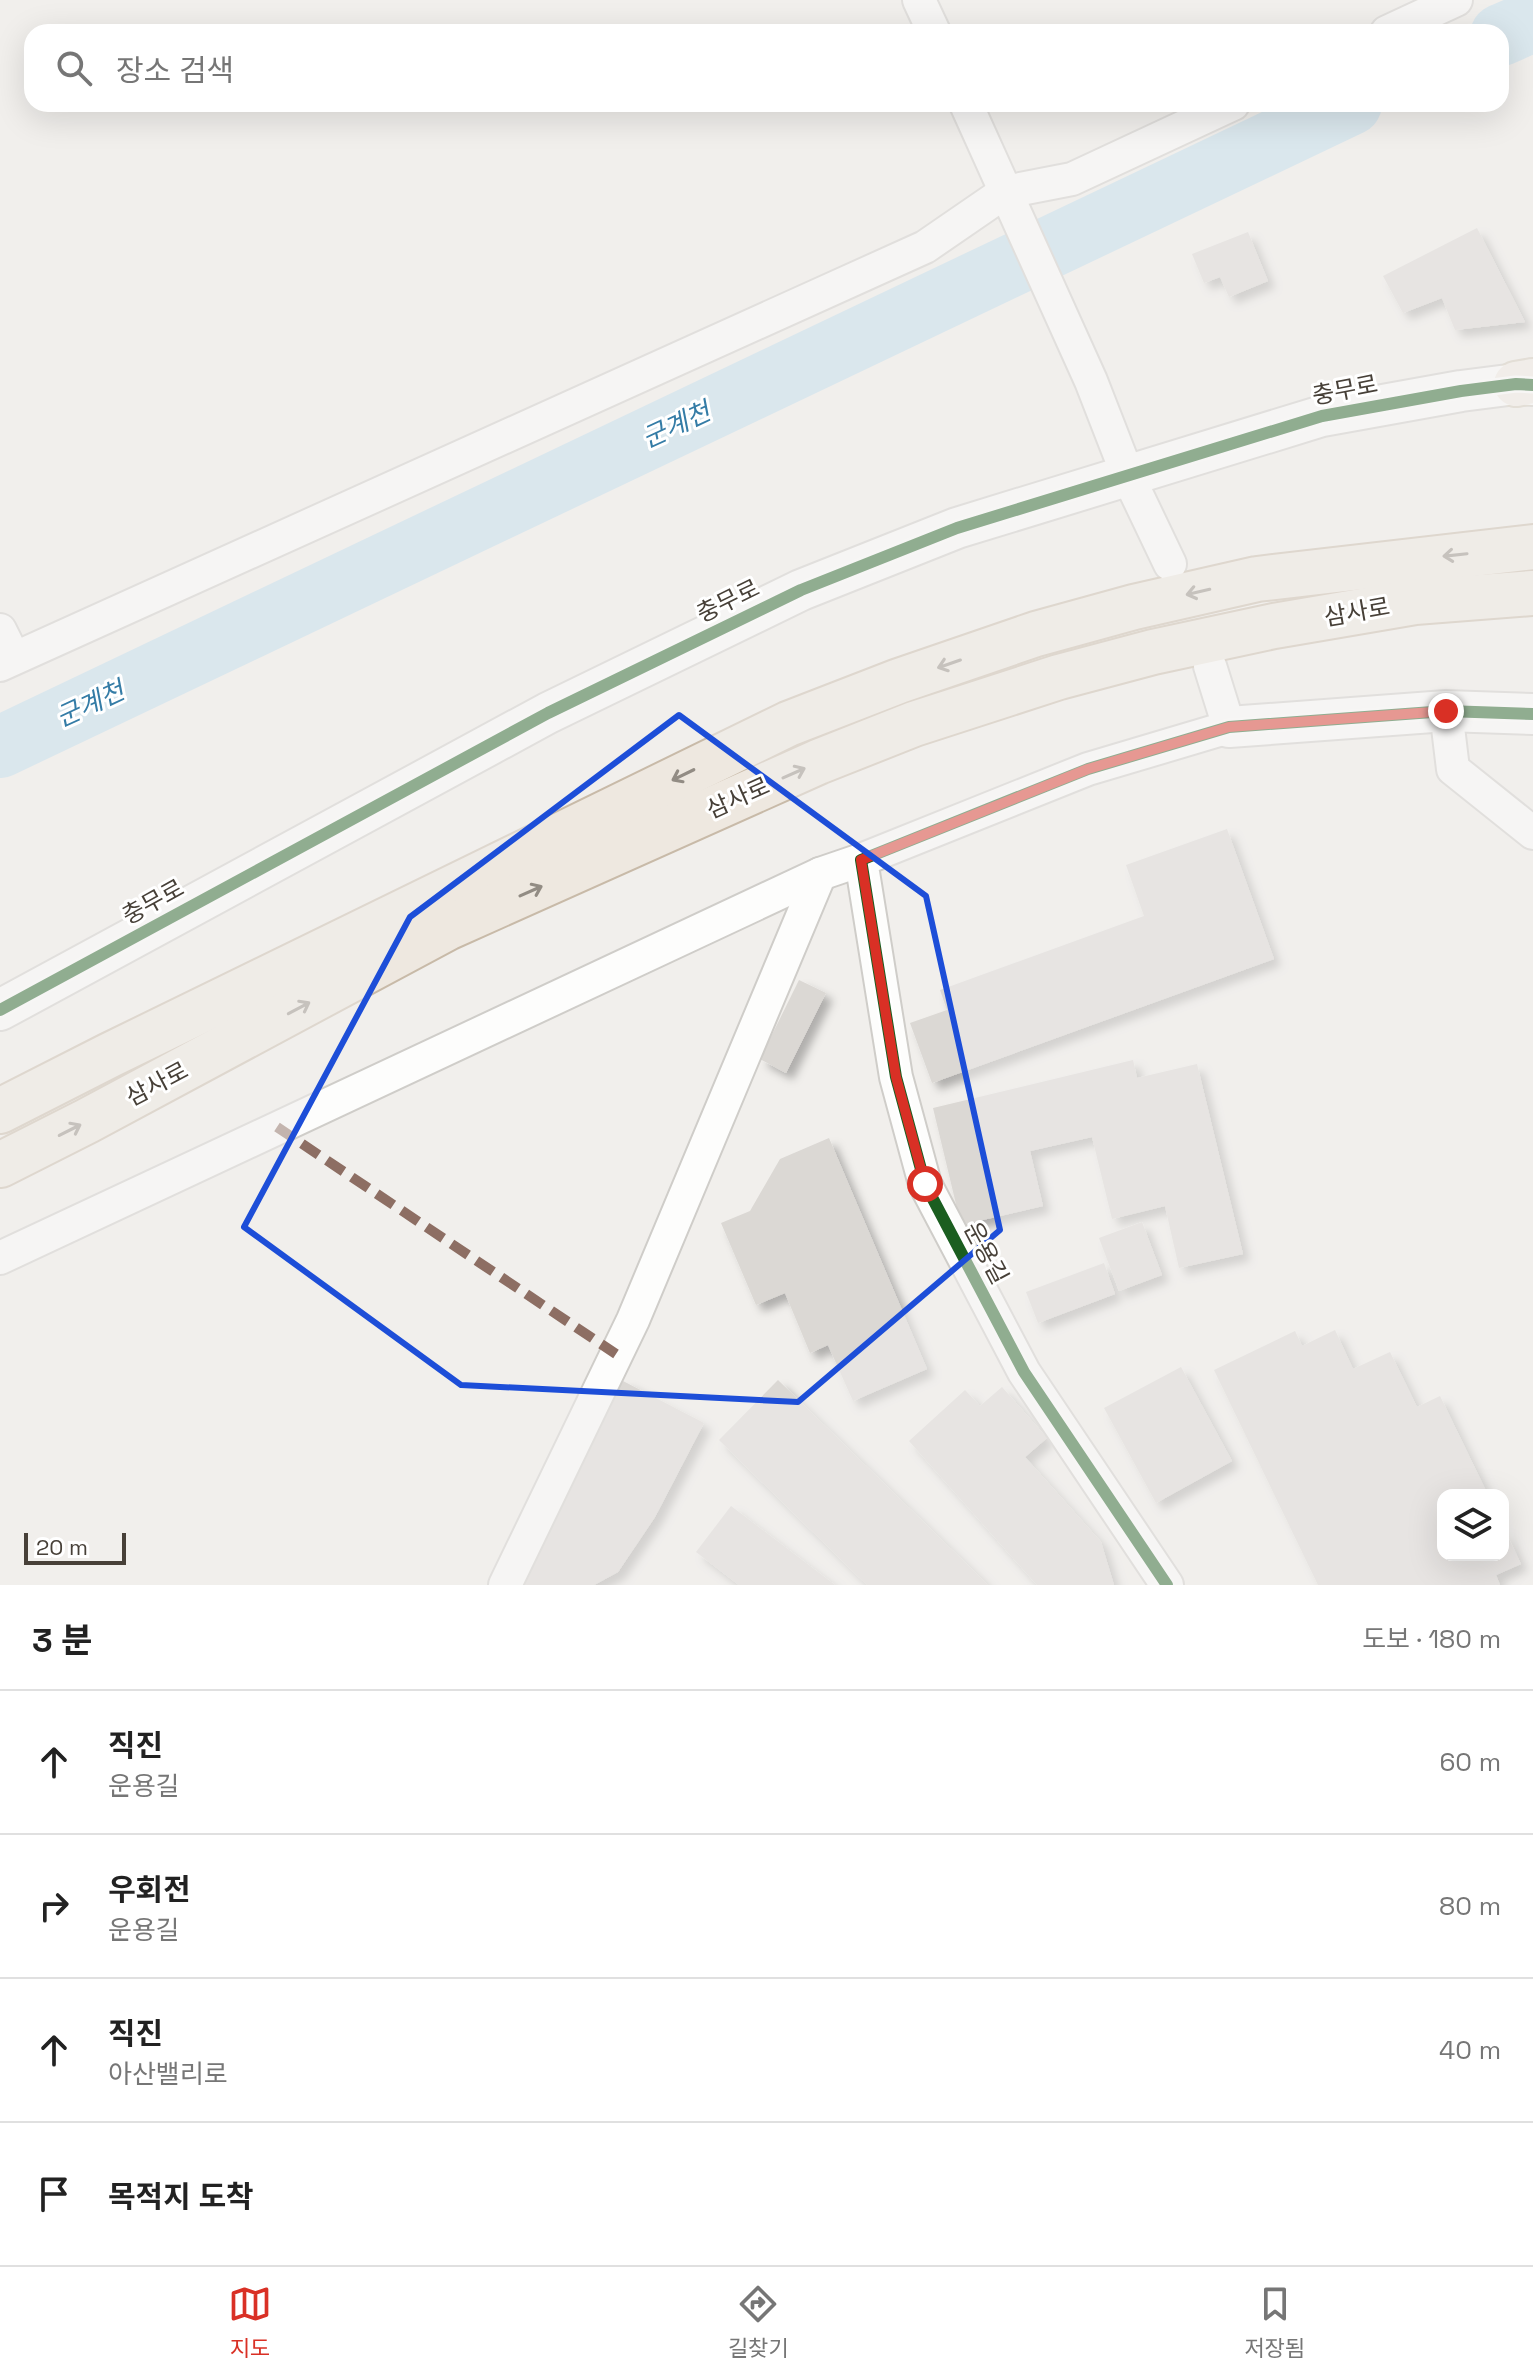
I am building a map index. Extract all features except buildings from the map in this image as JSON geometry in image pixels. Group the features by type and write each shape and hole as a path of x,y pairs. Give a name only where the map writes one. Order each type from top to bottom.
{"highway":[{"name":"삼사로","path":"0,1111 788,724 899,681 1036,634 1134,607 1257,579 1533,547"},
{"name":"삼사로","path":"0,1165 447,928 818,762 914,724 1059,677 1153,652 1274,626 1415,602 1533,593"}],"street":[{"path":"919,0 930,24"},
{"path":"1404,24 1456,0"},
{"path":"970,112 1091,381 1128,476 1170,564"},
{"path":"5,651 925,247 1008,198 1072,179 1216,112"},
{"name":"충무로","path":"0,1010 548,713 801,590 957,528 1322,416 1461,391 1527,383"},
{"path":"1210,666 1229,727"},
{"path":"1446,711 1453,769 1533,833"},
{"path":"0,1258 820,874 1088,769 1229,727 1446,711 1533,714"},
{"name":"운용길","path":"861,860 896,1077 925,1184 1024,1372 1167,1585"},
{"path":"505,1585 633,1320 820,874"}],"highlighted area":[{"path":"679,715 926,896 1000,1230 798,1402 461,1385 244,1227 410,917"}],"waterway":[{"name":"군계천","path":"1509,32 1533,21"},
{"name":"군계천","path":"0,747 1334,112"}],"marked path":[{"path":"277,1127 616,1354"}],"cycle path":[{"path":"0,1010 548,713 801,590 957,528 1322,416 1461,391 1516,384 1533,385"},
{"path":"1167,1585 1024,1372 925,1184 896,1077 861,860 1088,769 1229,727 1446,711 1533,714"}],"route":[{"path":"925,1184 896,1077 861,860 1088,769 1229,727 1446,711"}]}
